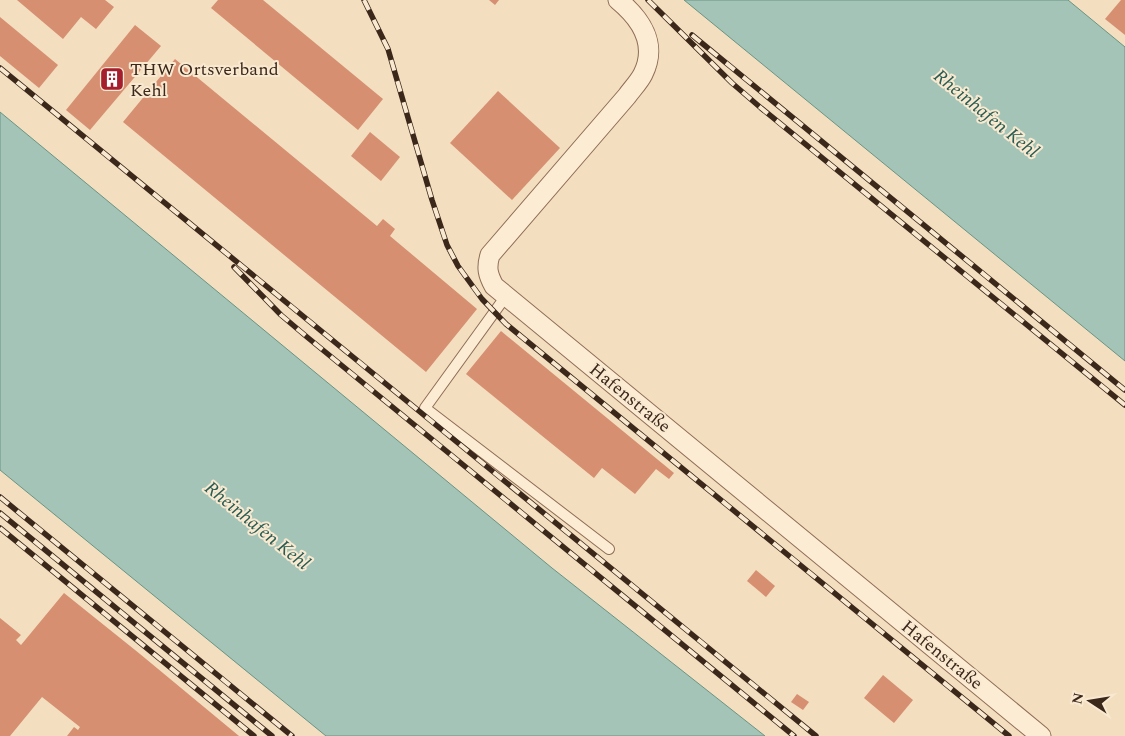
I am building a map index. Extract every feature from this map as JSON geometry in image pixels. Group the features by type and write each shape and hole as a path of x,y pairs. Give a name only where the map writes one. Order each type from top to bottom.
{"street":[{"name":"Hafenstraße","path":"618,0 636,18 645,32 649,45 648,59 643,74 627,96 490,255 487,264 488,274 494,286 1040,736"}],"lane":[{"path":"506,296 425,408 608,549"}],"water":[{"name":"Rheinhafen Kehl","path":"684,0 1068,0 1125,47 1125,361"},
{"name":"Rheinhafen Kehl","path":"0,112 552,568 765,736 326,736 0,470"}],"building":[{"path":"17,0 105,0 114,7 96,29 81,17 63,39"},
{"path":"218,0 263,0 383,99 358,130 211,8"},
{"path":"489,0 499,0 495,5"},
{"path":"1121,0 1125,0 1125,35 1105,19"},
{"path":"0,17 58,65 39,88 0,56"},
{"name":"THW Ortsverband Kehl","path":"135,25 161,46 90,130 66,110"},
{"path":"175,59 377,226 383,219 395,229 390,236 477,309 426,372 123,122"},
{"path":"498,91 560,148 512,200 450,143"},
{"path":"370,132 400,157 381,181 351,156"},
{"path":"501,331 674,473 669,479 656,469 635,494 602,468 594,478 466,374"},
{"path":"756,570 775,586 766,597 747,581"},
{"path":"64,593 239,736 67,736 74,727 78,730 80,727 42,697 10,736 0,736 0,618 21,635 16,640 21,645"},
{"path":"883,675 913,700 894,723 864,698"},
{"path":"797,694 809,702 803,710 791,702"}],"railway":[{"path":"364,0 388,49 447,245 458,266 482,299 506,324 1009,736"},
{"path":"648,0 732,83 761,108 1125,405"},
{"path":"692,35 1125,390"},
{"path":"0,68 816,736"},
{"path":"234,267 281,315 307,337 794,736"},
{"path":"0,497 292,736"},
{"path":"0,513 272,736"},
{"path":"0,528 254,736"}],"place":[{"name":"THW Ortsverband Kehl","path":"112,79"}]}
